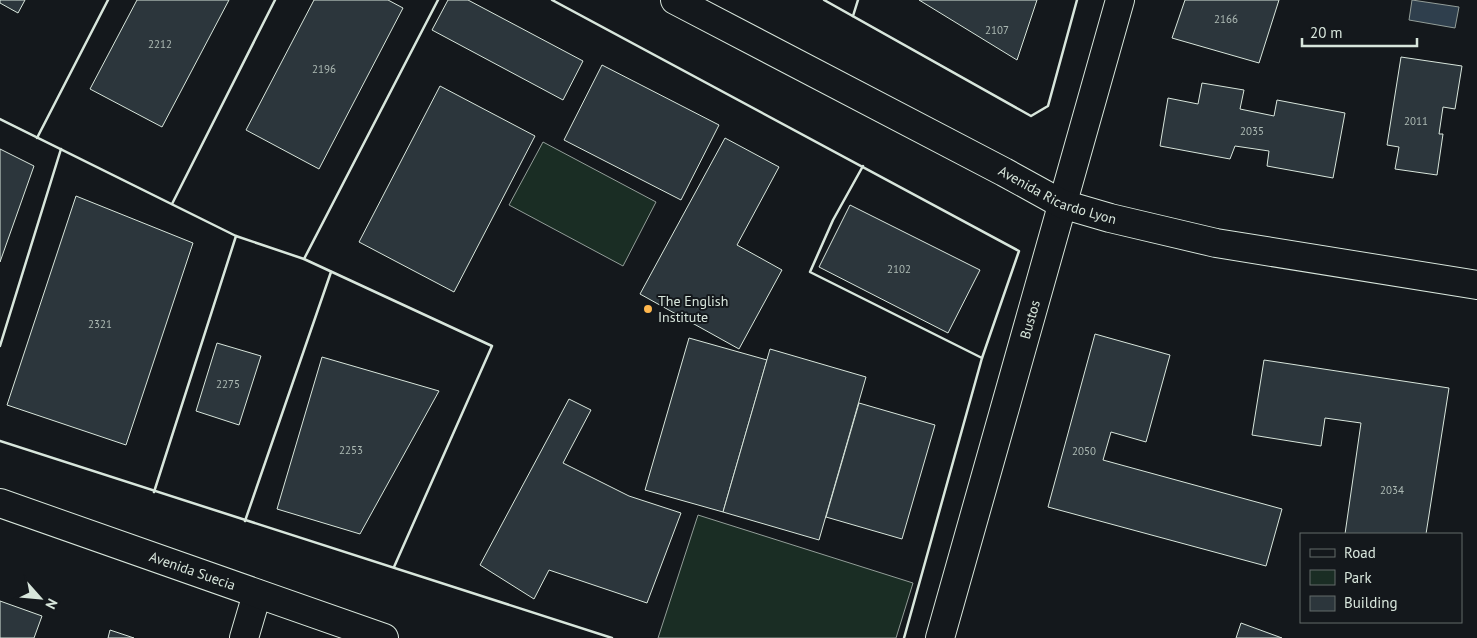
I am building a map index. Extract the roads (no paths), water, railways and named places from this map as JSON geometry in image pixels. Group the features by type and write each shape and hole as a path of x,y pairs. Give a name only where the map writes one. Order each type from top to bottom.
{"street":[{"name":"Avenida Ricardo Lyon","path":"674,0 1062,204 1110,218 1216,243 1477,285"},
{"name":"Bustos","path":"940,638 1120,0"},
{"name":"Avenida Suecia","path":"0,503 384,638"},
{"path":"244,638 257,594"}],"water":[{"path":"1412,0 1459,7 1455,28 1409,20"}],"place":[{"name":"The English Institute","path":"648,309"}]}
